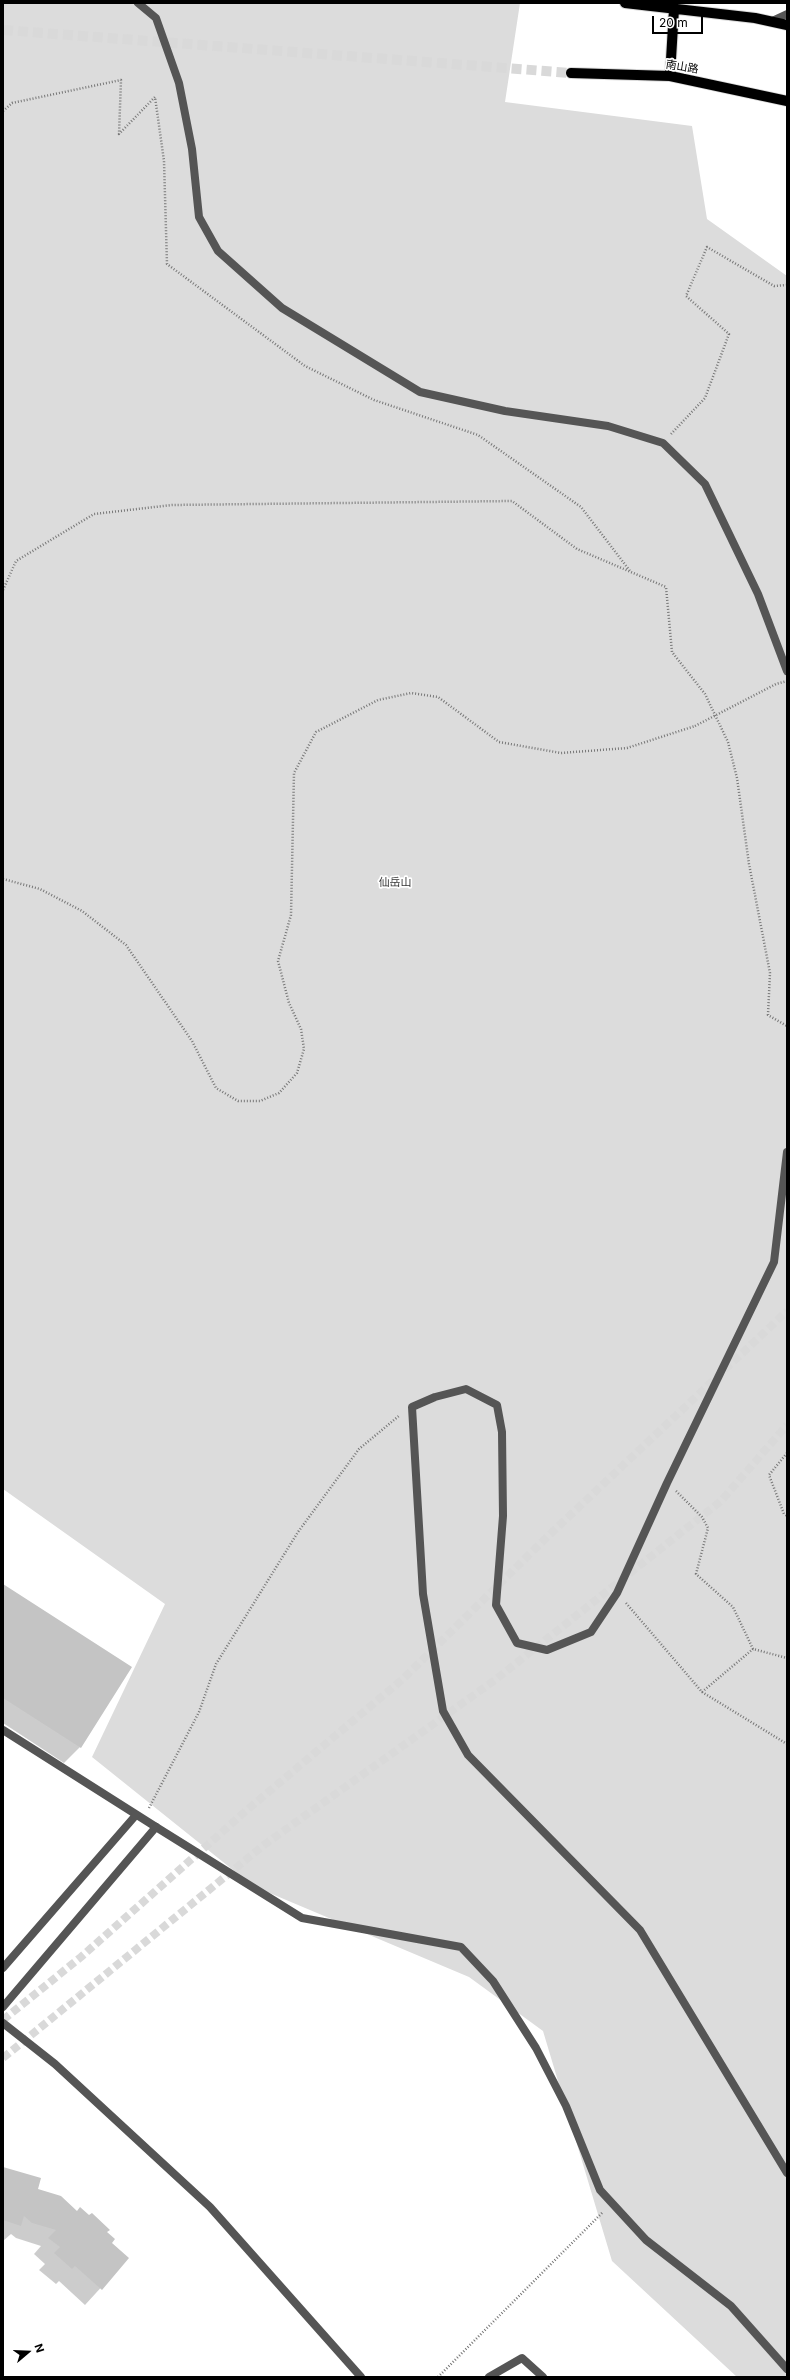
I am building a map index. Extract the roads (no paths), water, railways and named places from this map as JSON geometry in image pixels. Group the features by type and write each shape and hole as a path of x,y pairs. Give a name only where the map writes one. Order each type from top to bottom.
{"main road":[{"path":"625,3 772,21 787,25"},
{"path":"670,76 674,9"},
{"name":"南山路","path":"571,73 670,76 770,96 787,101"}],"street":[{"path":"138,3 156,18 179,83 192,149 199,217 218,251 282,308 420,392 505,411 608,426 663,443 705,484 758,594 787,670"},
{"path":"772,21 787,14"},
{"path":"770,96 787,96"},
{"path":"787,1152 774,1262 667,1483 617,1593 592,1632 548,1650 517,1644 496,1605 503,1516 502,1432 497,1405 466,1389 435,1397 412,1407 423,1594 443,1711 468,1755 640,1930 787,2173"},
{"path":"3,1730 302,1918 461,1947 494,1981 536,2048 566,2106 600,2190 646,2240 731,2306 787,2369"},
{"path":"3,1968 136,1815"},
{"path":"3,2007 156,1827"},
{"path":"3,2023 55,2064 210,2207 361,2377"},
{"path":"489,2377 522,2358 543,2377"}],"tunnel":[{"path":"3,30 571,73"},
{"path":"3,2020 81,1957 247,1810 404,1678 547,1537 787,1311"},
{"path":"3,2058 264,1845 495,1680 721,1501 787,1425"}],"park label":[{"name":"仙岳山","path":"395,883"}]}
